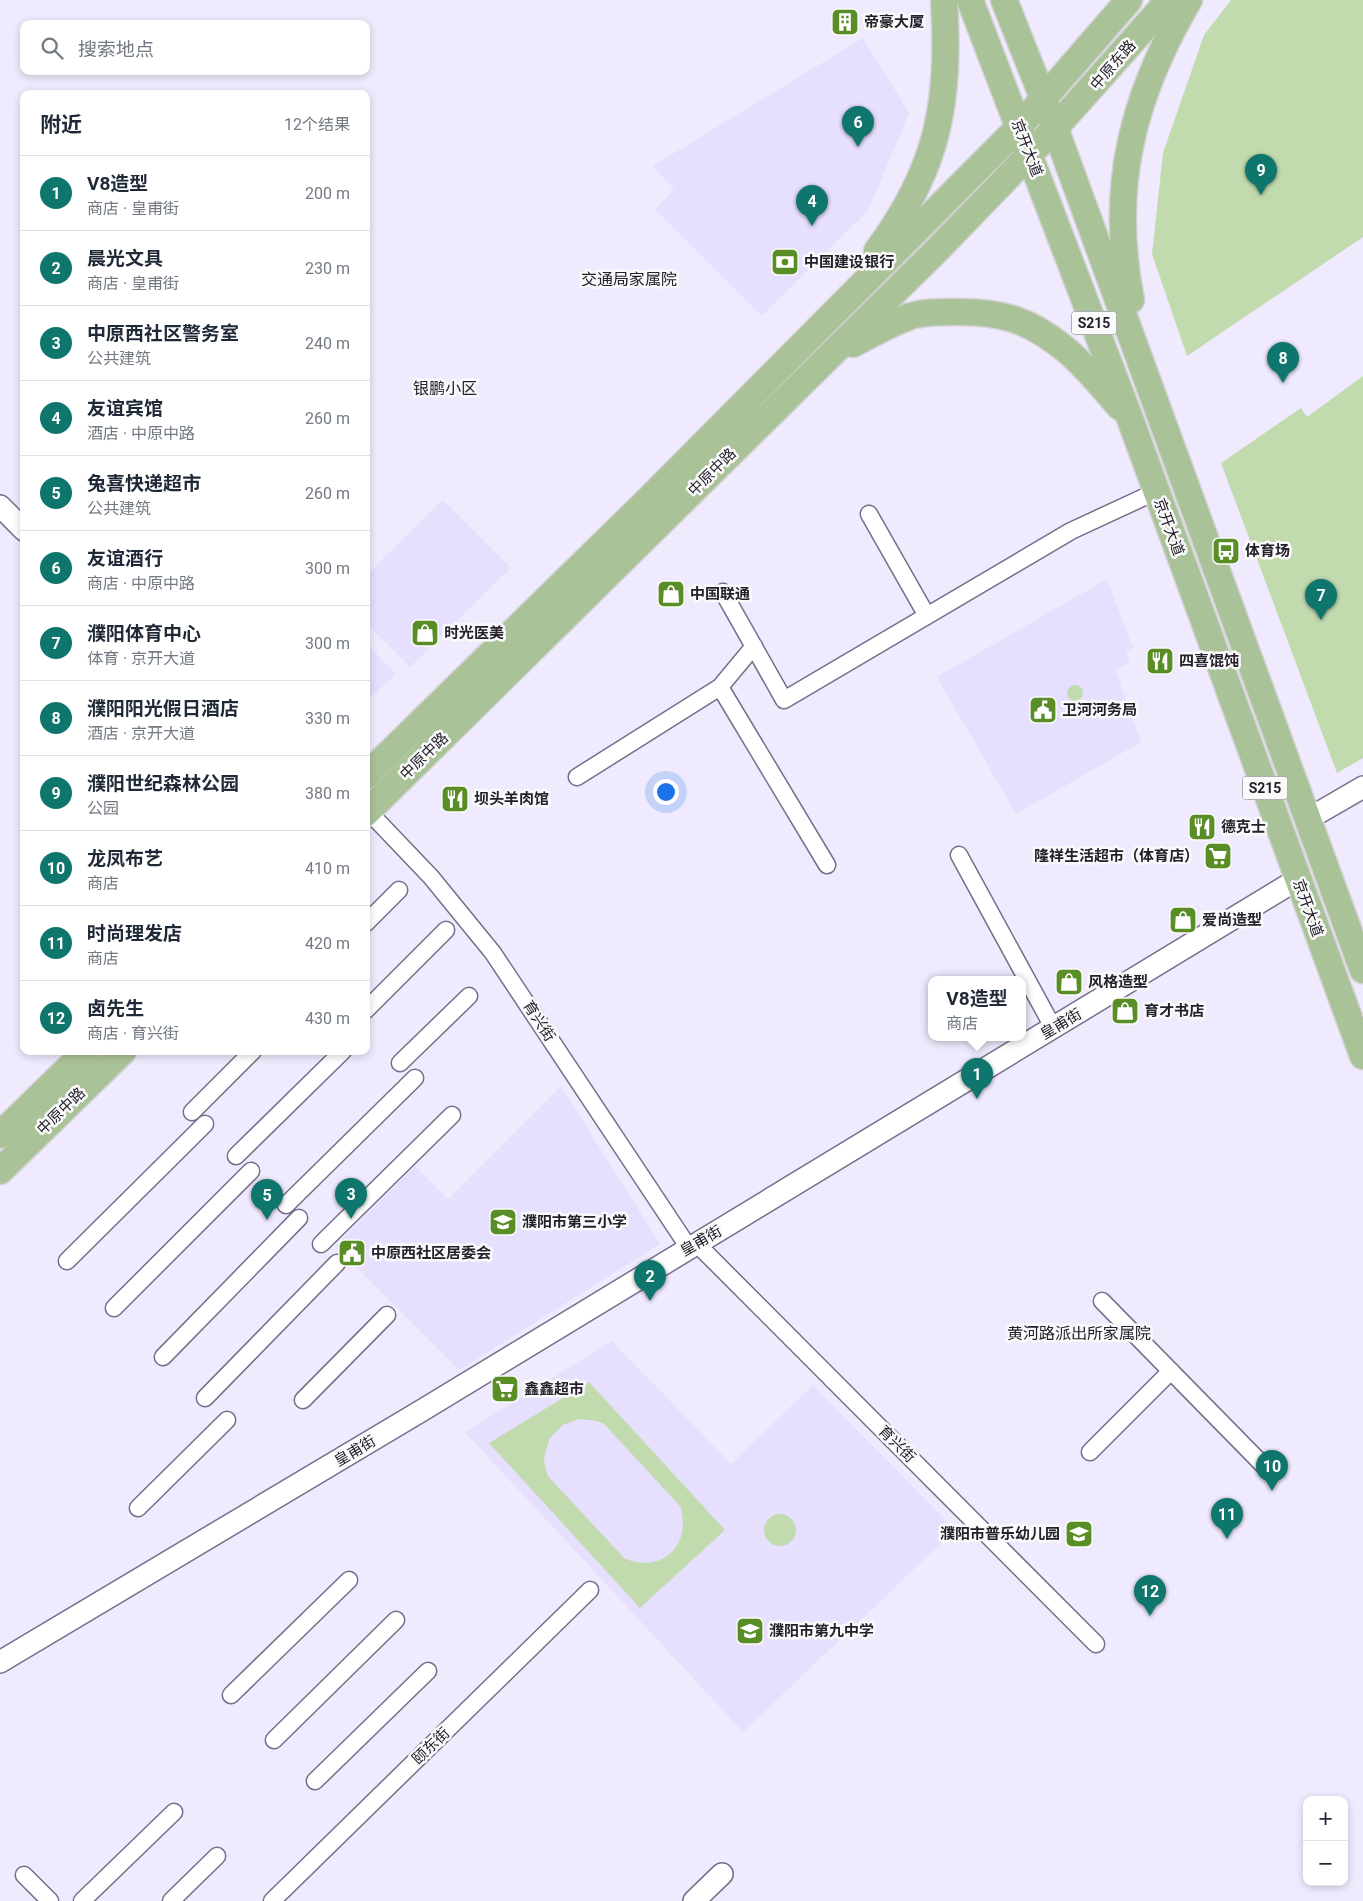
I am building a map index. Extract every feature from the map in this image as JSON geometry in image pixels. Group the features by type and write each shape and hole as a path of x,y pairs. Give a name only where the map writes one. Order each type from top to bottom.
{"main road":[{"path":"785,362 878,249 906,209 923,178 939,126 944,90 947,41 944,0"},
{"name":"京开大道","path":"970,0 1129,416 1155,492 1363,1056"},
{"name":"京开大道","path":"1004,0 1055,128 1148,387 1363,970"},
{"name":"中原东路","path":"1044,99 1129,0"},
{"name":"中原东路","path":"1055,128 1169,0"},
{"path":"1148,387 1124,267 1121,217 1124,181 1140,104 1173,28 1189,0"},
{"name":"中原中路","path":"370,772 785,362 1019,127 1044,99"},
{"name":"中原中路","path":"370,809 813,371 1055,128"},
{"path":"813,371 865,337 912,316 938,312 992,312 1018,320 1042,333 1066,350 1086,368 1129,416"},
{"name":"中原中路","path":"0,1135 82,1055"},
{"name":"中原中路","path":"0,1172 119,1055"}],"street":[{"path":"723,592 784,700 1071,531 1155,492"},
{"path":"0,506 20,526"},
{"path":"869,514 927,616"},
{"path":"577,777 720,687 754,646"},
{"path":"720,687 827,865"},
{"path":"1310,825 1363,787"},
{"path":"1310,825 1363,803"},
{"name":"育兴街","path":"370,815 431,877 493,953 693,1246 1096,1644"},
{"path":"959,855 1025,976"},
{"name":"皇甫街","path":"0,1662 421,1411 1298,879"},
{"path":"370,919 399,890"},
{"path":"370,1006 446,930"},
{"path":"1026,977 1054,1028"},
{"path":"400,1063 469,996"},
{"path":"192,1112 250,1055"},
{"path":"236,1156 339,1055"},
{"path":"286,1206 415,1078"},
{"path":"321,1244 452,1115"},
{"path":"67,1261 205,1124"},
{"path":"114,1308 251,1171"},
{"path":"163,1356 299,1218"},
{"path":"205,1398 337,1263"},
{"path":"1102,1301 1269,1471"},
{"path":"302,1400 387,1315"},
{"path":"1090,1452 1171,1371"},
{"path":"138,1508 227,1420"},
{"path":"231,1695 349,1580"},
{"name":"颐东街","path":"272,1901 590,1590"},
{"path":"274,1740 396,1620"},
{"path":"315,1781 428,1671"},
{"path":"82,1901 174,1812"},
{"path":"171,1901 217,1856"},
{"path":"694,1901 722,1874"},
{"path":"24,1875 50,1901"}],"shaded area":[{"path":"863,38 909,113 868,211 762,316 655,209 674,189 653,166"},
{"path":"443,500 511,568 410,667 370,627 370,572"},
{"name":"卫河河务局","path":"1107,579 1133,648 1126,651 1130,663 1115,669 1141,742 1016,814 937,677"},
{"path":"370,648 396,674 370,698"},
{"name":"濮阳市第三小学","path":"561,1086 660,1244 459,1370 335,1246 415,1166 448,1199"},
{"name":"濮阳市第九中学","path":"612,1341 731,1464 813,1385 955,1530 743,1732 465,1432"}],"green space":[{"path":"1231,0 1363,0 1363,237 1187,356 1152,254 1163,153 1204,35"},
{"path":"1363,376 1363,758 1337,773 1221,463 1301,408 1307,417"},
{"path":"1072,685 1078,685 1083,690 1081,699 1072,701 1067,696 1067,690"},
{"path":"589,1382 725,1530 640,1608 489,1443","holes":["579,1419 597,1421 604,1424 680,1506 683,1520 682,1533 678,1544 671,1553 661,1559 650,1563 624,1558 548,1476 544,1457 550,1438 563,1425"]},
{"path":"780,1514 786,1515 791,1519 795,1524 795,1536 791,1541 786,1545 780,1546 774,1545 769,1541 765,1536 764,1530 765,1524 769,1519 774,1515"}],"place":[{"name":"帝豪大厦","path":"845,22"},
{"name":"友谊酒行","path":"858,147"},
{"name":"濮阳世纪森林公园","path":"1261,195"},
{"name":"友谊宾馆","path":"812,226"},
{"name":"中国建设银行","path":"785,262"},
{"name":"濮阳阳光假日酒店","path":"1283,383"},
{"name":"体育场","path":"1226,551"},
{"name":"中国联通","path":"671,594"},
{"name":"濮阳体育中心","path":"1321,620"},
{"name":"时光医美","path":"425,633"},
{"name":"四喜馄饨","path":"1160,661"},
{"name":"卫河河务局","path":"1043,710"},
{"name":"坝头羊肉馆","path":"455,799"},
{"name":"德克士","path":"1202,827"},
{"name":"隆祥生活超市（体育店）","path":"1218,856"},
{"name":"爱尚造型","path":"1183,920"},
{"name":"风格造型","path":"1069,982"},
{"name":"育才书店","path":"1125,1011"},
{"name":"V8造型","path":"977,1099"},
{"name":"中原西社区警务室","path":"351,1219"},
{"name":"兔喜快递超市","path":"267,1220"},
{"name":"濮阳市第三小学","path":"503,1222"},
{"name":"中原西社区居委会","path":"352,1253"},
{"name":"晨光文具","path":"650,1301"},
{"name":"鑫鑫超市","path":"505,1389"},
{"name":"龙凤布艺","path":"1272,1491"},
{"name":"濮阳市普乐幼儿园","path":"1079,1534"},
{"name":"时尚理发店","path":"1227,1539"},
{"name":"卤先生","path":"1150,1616"},
{"name":"濮阳市第九中学","path":"750,1631"}],"district":[{"name":"交通局家属院","path":"629,279"},
{"name":"银鹏小区","path":"445,388"},
{"name":"黄河路派出所家属院","path":"1079,1333"}]}
